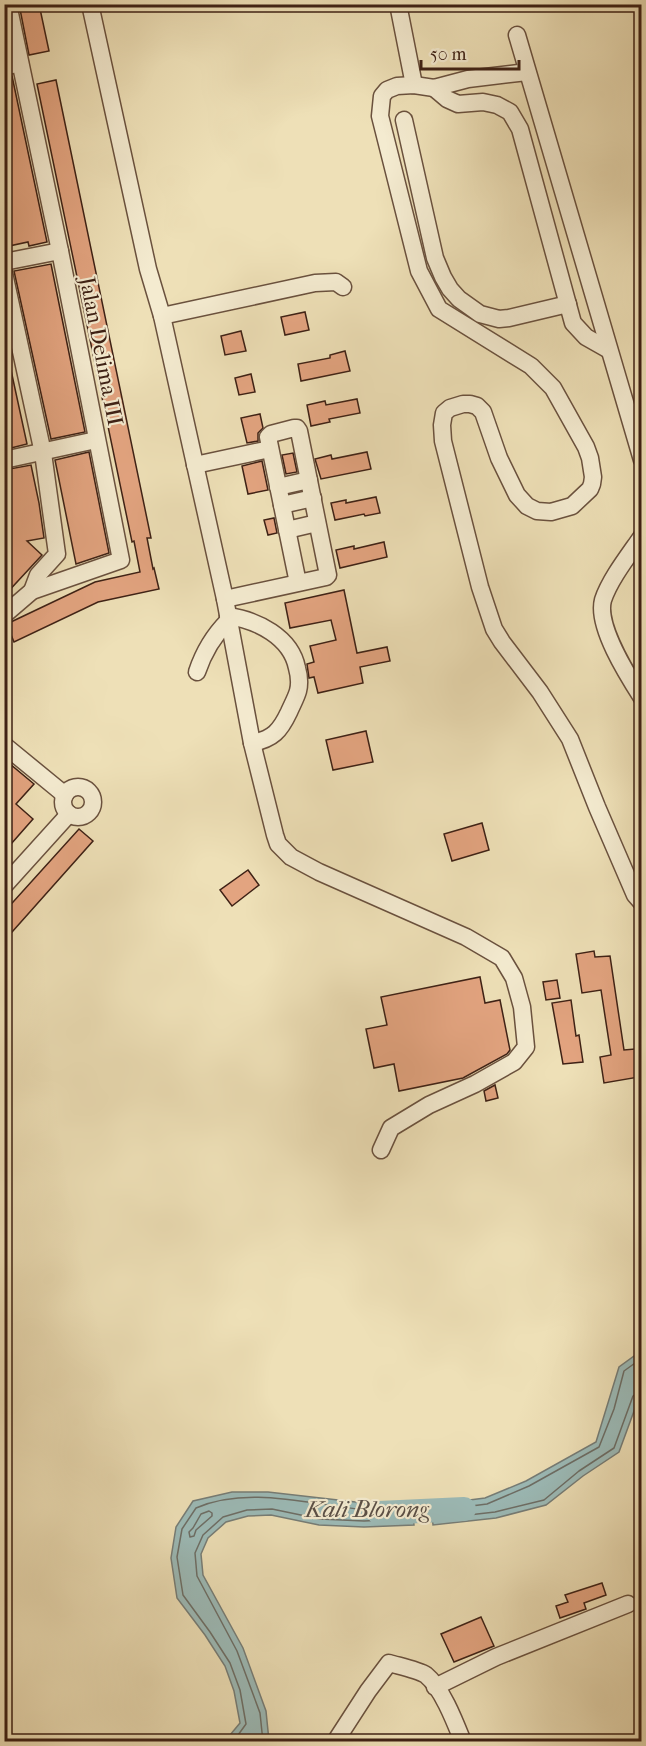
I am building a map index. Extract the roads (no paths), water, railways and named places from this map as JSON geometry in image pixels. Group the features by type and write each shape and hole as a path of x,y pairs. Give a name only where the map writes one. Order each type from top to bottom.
{"street":[{"name":"Jalan Delima III","path":"4,460 96,440 60,251 12,65 8,4"},
{"path":"90,4 148,269 162,316 225,599 252,743 274,835 278,844 291,857 466,937 502,958 514,978 522,1007 525,1047 514,1062 475,1084 429,1105 391,1128 381,1150"},
{"path":"398,4 414,85"},
{"path":"517,35 642,460"},
{"path":"527,72 468,79 434,88 414,85 397,86 387,90 382,96 380,116 419,271 439,309 531,366 553,388 590,458 593,477 590,489 572,506 551,512 537,511 527,506 517,495 499,458 483,412 477,406 463,404 444,412 443,441 480,587 494,629 501,642 540,692 570,739 630,884 642,903"},
{"path":"434,88 447,99 458,104 483,102 497,105 510,112 520,129 573,323 586,337 609,350"},
{"path":"404,120 435,258 443,277 459,299 480,314 499,319 568,304"},
{"path":"4,261 60,251"},
{"path":"4,273 8,300 43,453 57,554 67,580"},
{"path":"162,316 315,283 336,282 343,287"},
{"path":"225,599 298,583 328,575 297,428 269,435 298,583"},
{"path":"4,615 32,591 121,560 96,440"},
{"path":"195,465 270,449"},
{"path":"278,487 309,480"},
{"path":"282,505 312,498"},
{"path":"287,530 318,523"},
{"path":"642,536 609,588 603,602 601,616 618,659 642,698"},
{"path":"32,591 38,575 57,554"},
{"path":"197,672 202,655 228,618"},
{"path":"228,618 239,618 262,626 286,644 296,662 299,677 298,690 288,715 279,728 272,737 265,741 252,743"},
{"path":"4,745 65,795"},
{"path":"78,787 88,791 93,800 91,810 78,818 69,814 63,805 65,795 68,791 78,787"},
{"path":"4,886 69,814"},
{"path":"435,1687 496,1657 628,1604"},
{"path":"335,1742 389,1663 425,1674 452,1714 463,1742"}],"water":[{"path":"641,1351 641,1392 619,1452 546,1505 496,1518 433,1525 431,1505 485,1498 526,1481 596,1442 619,1367"},
{"path":"232,1492 268,1492 382,1505 412,1502 414,1525 364,1527 319,1525 271,1515 248,1516 226,1522 208,1538 201,1554 203,1575 243,1648 266,1711 269,1741 225,1741 240,1723 234,1691 225,1666 177,1598 171,1558 176,1527 193,1501"}],"waterway":[{"name":"Kali Blorong","path":"379,1513 464,1509"}]}
